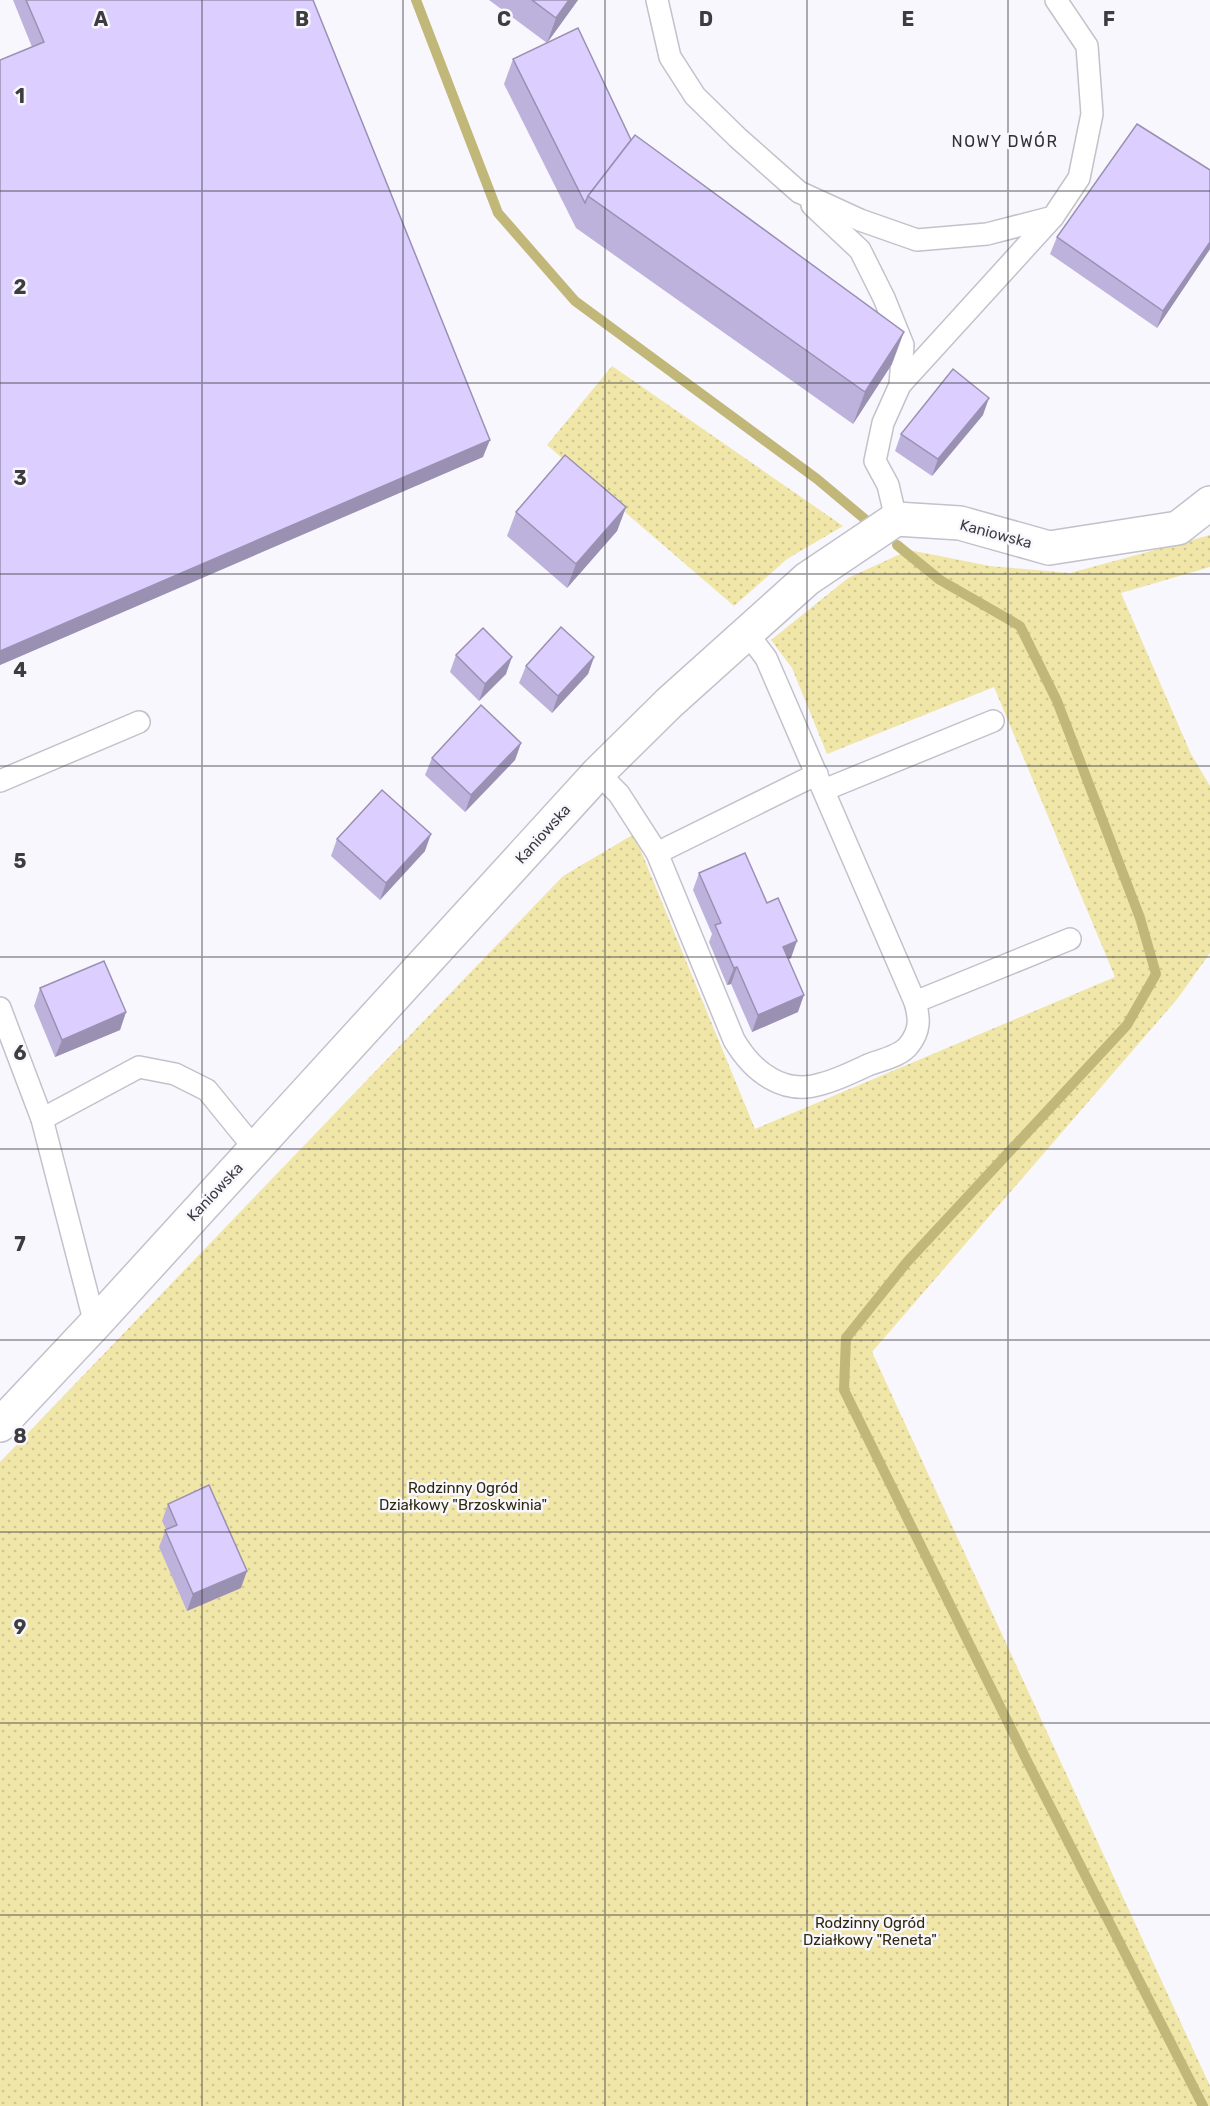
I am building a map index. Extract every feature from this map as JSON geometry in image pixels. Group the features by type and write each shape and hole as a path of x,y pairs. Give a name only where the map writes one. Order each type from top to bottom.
{"street":[{"name":"Kaniowska","path":"0,1425 598,772 669,703 807,579 896,519 960,523 1049,548 1178,528 1210,503"}],"lane":[{"path":"657,0 670,57 695,96 860,250 884,298 903,345 900,384"},
{"path":"896,519 888,484 875,461 882,423 900,384 1053,217 1079,178 1092,114 1087,46 1056,0"},
{"path":"799,192 860,220 917,240 987,234 1053,217"},
{"path":"598,772 619,794 657,853 735,1040 751,1065 766,1077 786,1085 803,1087 820,1085 907,1048 919,1027 915,1002 766,658 747,633"},
{"path":"657,853 821,782 993,721"},
{"path":"0,781 139,722"},
{"path":"915,1002 1070,939"},
{"path":"0,1008 42,1119 94,1324"},
{"path":"42,1119 139,1067 175,1074 207,1090 255,1149"}],"green space":[{"path":"612,366 843,526 787,559 734,606 547,445"},
{"path":"1210,535 1210,567 1121,593 1191,754 1210,786 1210,953 1178,998 872,1352 1210,2086 1210,2106 0,2106 0,1462 563,876 634,834 755,1129 1115,977 994,687 827,754 792,668 771,640 848,578 909,550 990,566 1070,573"}],"building":[{"path":"26,0 313,0 490,440 0,651 0,60 44,42"},
{"path":"532,0 569,0 556,18"},
{"path":"578,28 631,140 585,203 513,59"},
{"path":"1137,124 1210,170 1210,242 1163,311 1057,237"},
{"path":"635,135 904,332 865,392 588,196"},
{"path":"953,369 989,398 938,459 901,434"},
{"path":"565,455 626,507 576,564 516,512"},
{"path":"561,627 594,657 558,696 526,666"},
{"path":"483,628 512,657 485,684 456,655"},
{"path":"481,705 521,743 471,795 432,758"},
{"path":"382,790 431,834 386,883 337,839"},
{"path":"745,853 767,903 778,898 797,941 783,947 804,995 758,1015 715,925 721,923 699,873"},
{"path":"104,961 126,1012 62,1040 40,988"},
{"path":"209,1485 247,1571 193,1594 165,1530 177,1525 168,1504"}],"waterway":[{"path":"416,0 498,213 575,301 817,479 866,520"},
{"path":"897,545 940,580 1020,626 1057,701 1140,918 1156,974 1127,1025 907,1262 846,1338 844,1390 1028,1763 1203,2106"}],"district":[{"name":"NOWY DWÓR","path":"1005,141"}],"park label":[{"name":"Rodzinny Ogród Działkowy \"Brzoskwinia\"","path":"463,1496"},
{"name":"Rodzinny Ogród Działkowy \"Reneta\"","path":"870,1932"}]}
